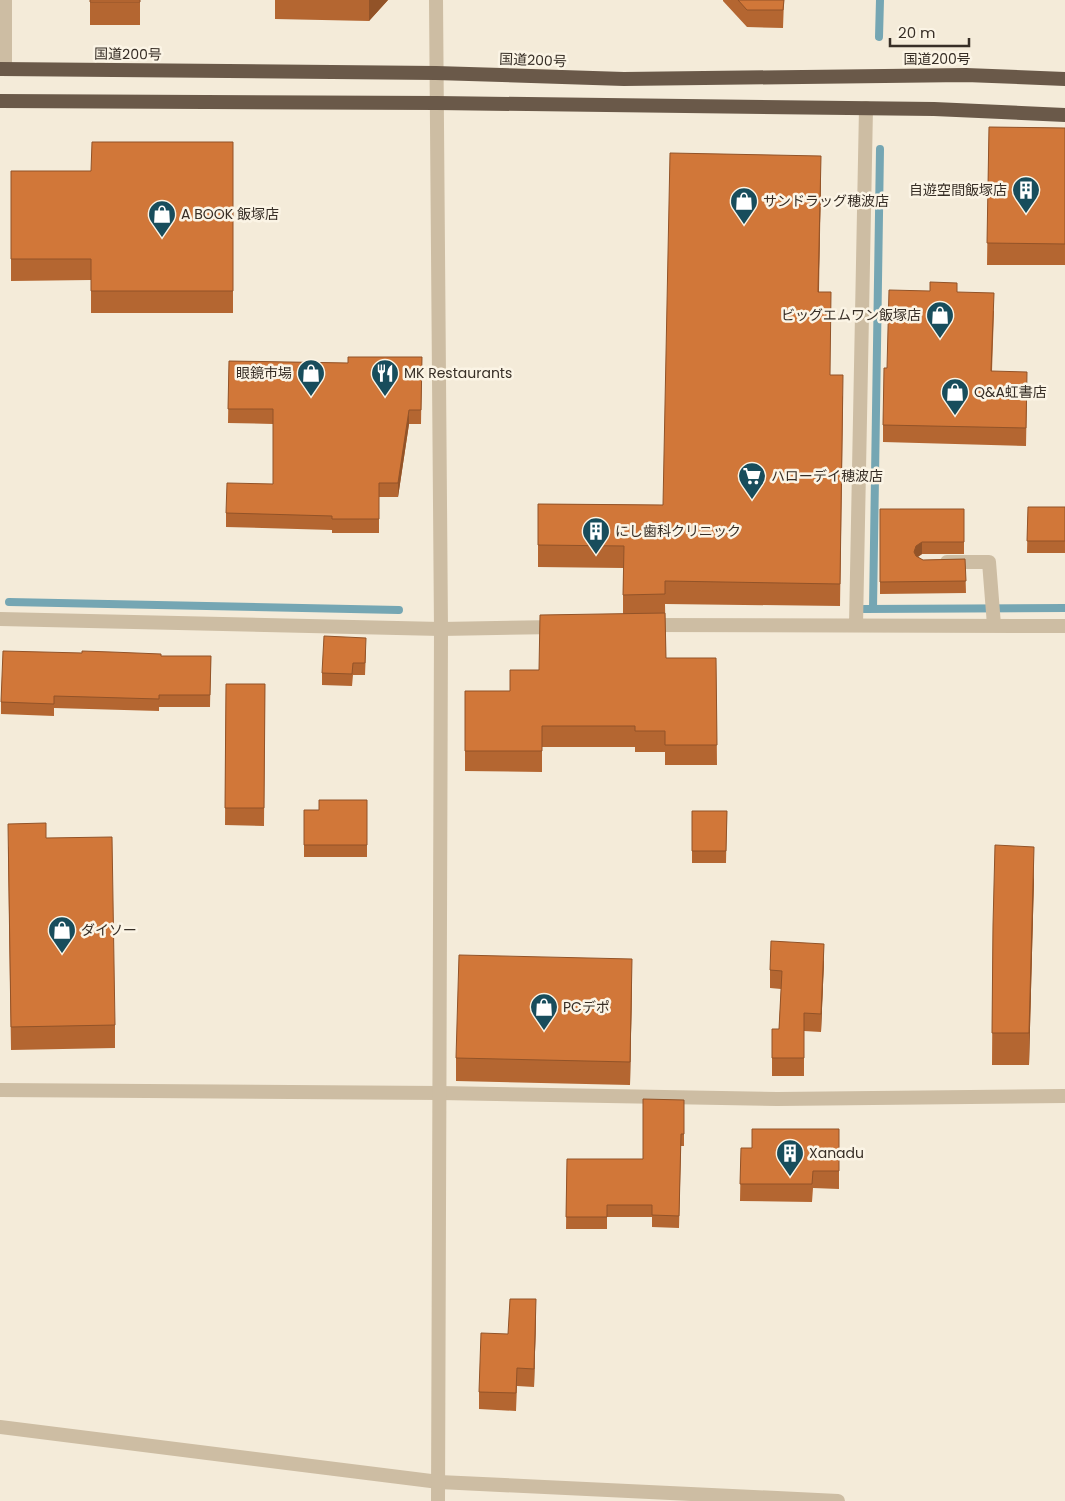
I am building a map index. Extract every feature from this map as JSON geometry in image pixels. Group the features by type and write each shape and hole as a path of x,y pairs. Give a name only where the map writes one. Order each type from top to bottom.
{"highway":[{"name":"国道200号","path":"2,69 436,73 624,79 966,75 1065,79"},
{"path":"0,101 436,103 866,108 1065,115"}],"street":[{"path":"2,69 5,0"},
{"path":"436,0 441,629 438,1501"},
{"path":"856,625 866,108"},
{"path":"933,563 989,562 993,620"},
{"path":"0,619 441,629 570,627"},
{"path":"630,626 856,625 993,620 1065,626"},
{"path":"0,1090 440,1093 796,1099 1065,1096"},
{"path":"0,1427 439,1482 838,1501"}],"building":[{"path":"90,0 140,0 140,2 90,2"},
{"path":"738,0 784,0 783,10 747,10"},
{"name":"自遊空間飯塚店","path":"989,127 1065,128 1065,244 987,243"},
{"name":"A BOOK 飯塚店","path":"92,142 233,142 233,291 91,291 91,259 11,259 11,171 91,171"},
{"name":"ハローデイ穂波店","path":"670,153 821,156 818,292 831,292 830,375 843,375 840,584 665,581 665,594 623,595 624,546 538,545 538,504 663,505"},
{"path":"930,282 957,283 957,292 994,293 991,371 1027,372 1026,428 883,425 884,368 887,368 889,290 930,291"},
{"path":"348,357 422,357 421,410 409,410 398,483 379,483 379,519 332,519 332,516 226,513 227,483 273,484 273,409 228,409 229,361 348,363"},
{"path":"1028,507 1065,507 1065,541 1027,541"},
{"path":"880,509 964,509 964,542 922,542 916,546 914,552 916,556 923,560 965,559 966,581 880,582"},
{"path":"665,613 666,658 716,658 717,745 665,745 665,731 635,731 635,726 542,726 542,751 465,751 465,691 510,691 510,670 539,670 540,615"},
{"path":"324,636 366,638 365,663 353,663 352,674 322,673"},
{"path":"3,651 82,653 82,651 161,654 161,656 211,656 210,695 159,695 159,699 54,696 54,704 1,702"},
{"path":"226,684 265,684 264,808 225,808"},
{"path":"319,800 367,800 367,845 304,845 304,810 319,810"},
{"path":"692,811 727,811 726,851 692,851"},
{"name":"ダイソー","path":"46,823 46,838 112,837 115,1025 11,1027 8,824"},
{"path":"995,845 1034,847 1029,1033 992,1033"},
{"path":"771,941 824,944 821,1014 804,1013 804,1058 772,1058 772,1029 779,1029 782,971 770,970"},
{"name":"PCデポ","path":"459,955 632,959 630,1062 456,1058"},
{"path":"643,1099 684,1100 684,1134 681,1134 679,1216 652,1215 652,1205 607,1205 607,1217 566,1217 567,1159 643,1159"},
{"name":"Xanadu","path":"752,1129 839,1129 839,1171 813,1171 812,1184 740,1184 741,1148 752,1148"},
{"path":"510,1299 536,1299 534,1369 517,1368 516,1393 479,1392 481,1333 508,1334"}],"waterway":[{"path":"879,37 880,0"},
{"path":"873,609 880,149"},
{"path":"9,602 399,610"},
{"path":"864,609 1065,608"}],"place":[{"name":"自遊空間飯塚店","path":"1026,214"},
{"name":"サンドラッグ穂波店","path":"744,225"},
{"name":"A BOOK 飯塚店","path":"162,238"},
{"name":"ビッグエムワン飯塚店","path":"940,339"},
{"name":"眼鏡市場","path":"311,397"},
{"name":"MK Restaurants","path":"385,397"},
{"name":"Q&A虹書店","path":"955,416"},
{"name":"ハローデイ穂波店","path":"752,500"},
{"name":"にし歯科クリニック","path":"596,555"},
{"name":"ダイソー","path":"62,954"},
{"name":"PCデポ","path":"544,1031"},
{"name":"Xanadu","path":"790,1177"}]}
